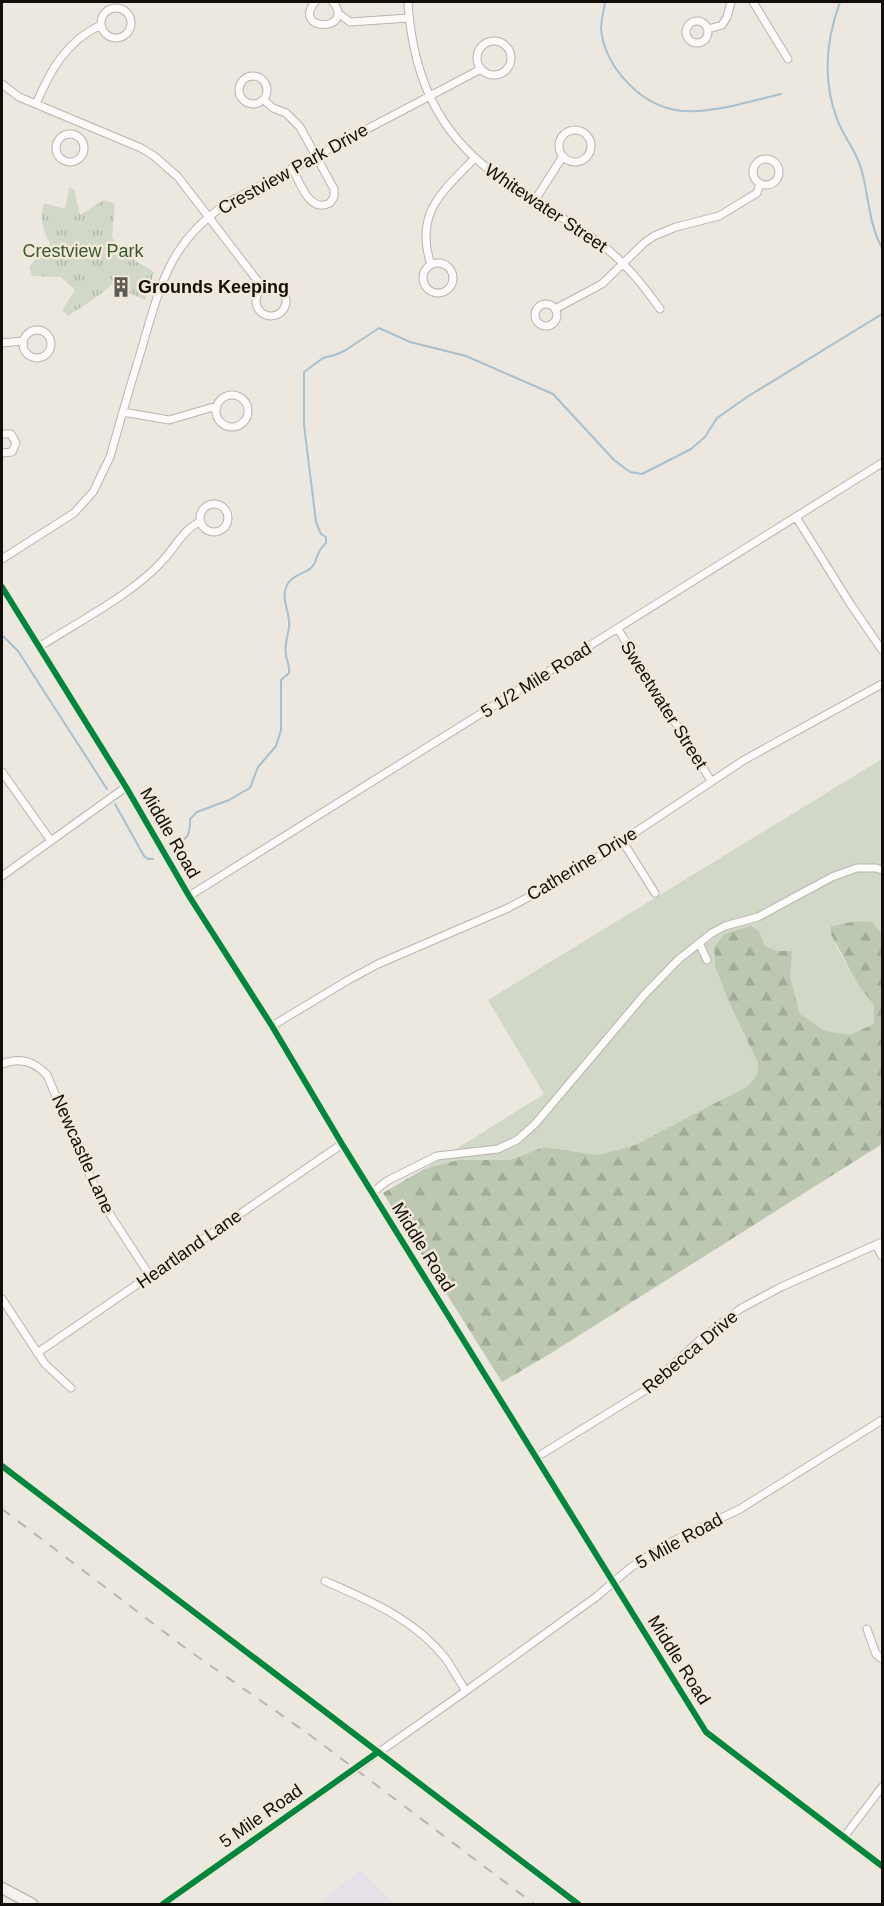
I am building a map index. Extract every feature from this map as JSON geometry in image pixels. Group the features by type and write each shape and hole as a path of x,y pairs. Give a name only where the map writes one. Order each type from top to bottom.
{"main road":[{"path":"4,1892 32,1905"}],"street":[{"path":"315,2 310,11 316,23 325,26 330,24 334,22 338,13"},
{"path":"333,2 338,13 350,22 409,18"},
{"name":"Whitewater Street","path":"408,2 415,56 429,96 451,132 474,158 496,175 588,234 624,264 648,291 660,309"},
{"path":"708,29 722,24 727,17 731,2"},
{"path":"753,2 788,59"},
{"path":"115,8 125,11 130,19 127,33 119,38 109,36 102,30 101,25 103,15 115,8"},
{"path":"36,104 48,76 64,52 86,32 101,25"},
{"path":"491,42 502,43 507,47 511,62 505,71 501,74 490,74 481,69 478,58 481,47 491,42"},
{"name":"Crestview Park Drive","path":"2,559 74,513 93,492 110,457 165,275 184,243 208,216 292,168 481,69"},
{"path":"252,76 264,82 267,91 264,100 252,104 244,101 239,89 243,81 252,76"},
{"path":"2,84 19,97 141,148 154,156 178,177 263,288"},
{"path":"264,100 293,119 300,127 334,189 332,200 326,205 316,204 309,199 292,168"},
{"path":"77,135 82,123"},
{"path":"579,130 588,135 592,148 584,160 575,162 563,156 559,147 561,137 565,133 579,130"},
{"path":"68,133 77,135 83,142 81,156 73,162 64,161 56,150 57,141 68,133"},
{"path":"535,200 563,156"},
{"path":"431,265 425,235 429,214 441,194 474,158"},
{"path":"555,309 593,290 654,236 670,229 719,216 757,193 760,183"},
{"path":"440,263 452,272 452,282 443,292 433,292 425,286 423,277 431,265 440,263"},
{"path":"276,287 285,296 284,309 277,316 262,314 256,306 257,296 263,288 276,287"},
{"path":"2,343 23,340 28,333 41,330 49,336 50,349 45,356 33,358 25,353 23,340"},
{"path":"123,412 169,420 217,407 223,399 232,396 238,397 246,404 248,414 239,426 229,427 220,422 216,412 217,407"},
{"path":"2,434 11,434 16,443 12,452 2,453"},
{"name":"5 1/2 Mile Road","path":"189,896 882,463"},
{"path":"216,504 227,511 226,525 219,531 206,529 201,522 201,513 207,506 216,504"},
{"path":"796,517 882,650"},
{"path":"39,647 136,585 164,560 193,526 201,522"},
{"name":"Middle Road","path":"2,587 126,787 189,896 272,1026 372,1193 706,1732 882,1866"},
{"name":"Sweetwater Street","path":"618,629 711,781"},
{"name":"Catherine Drive","path":"272,1026 378,964 540,892 623,842 711,781 786,735 882,684"},
{"path":"2,772 51,841"},
{"path":"2,876 126,787"},
{"path":"623,842 655,893"},
{"path":"372,1193 387,1181 437,1156 498,1149 517,1140 535,1124 644,995 679,959 725,926 758,917 832,877 857,868 882,870"},
{"path":"699,943 707,960"},
{"name":"Newcastle Lane","path":"2,1064 19,1060 35,1064 47,1075 100,1199 150,1276"},
{"name":"Heartland Lane","path":"37,1353 342,1144"},
{"path":"879,1244 882,1256"},
{"name":"Rebecca Drive","path":"537,1458 644,1391 701,1339 740,1309 781,1287 879,1244"},
{"path":"2,1299 45,1364 71,1388"},
{"name":"5 Mile Road","path":"163,1905 466,1691 614,1583 630,1568 667,1544 740,1509 882,1420"},
{"path":"325,1581 405,1620 441,1653 466,1691"},
{"path":"867,1629 876,1654 882,1659"},
{"path":"844,1837 882,1787"}],"shaded area":[{"path":"361,1870 394,1904 317,1904"}],"green space":[{"name":"Crestview Park","path":"69,188 74,189 80,215 104,200 115,204 112,237 121,252 154,272 145,300 111,285 68,316 62,310 75,290 61,277 32,276 29,267 50,244 42,224 44,203 65,209"},
{"path":"882,759 882,933 872,922 857,921 831,926 836,946 858,985 874,1005 874,1024 849,1035 825,1031 800,1014 790,977 777,951 764,946 758,931 751,927 724,934 714,947 715,966 728,1000 758,1063 757,1075 748,1086 635,1145 598,1155 544,1147 510,1160 458,1160 424,1169 544,1094 488,1000"},
{"path":"857,921 872,922 882,933 882,1144 502,1382 383,1193 424,1169 458,1160 510,1160 544,1147 598,1155 635,1145 748,1086 757,1075 758,1063 728,1000 715,966 714,947 724,934 751,926 758,930 765,946 777,951 792,951 790,977 800,1014 825,1031 849,1035 874,1024 874,1005 858,985 831,934 831,926"}],"waterway":[{"path":"605,2 601,29 609,57 626,81 649,100 675,110 700,111 728,107 781,94"},
{"path":"840,2 829,45 829,89 837,119 861,168 871,218 882,248"},
{"path":"173,846 187,836 190,819 197,812 229,800 250,788 258,767 276,746 281,730 281,680 289,673 286,652 289,627 285,599 286,588 291,579 312,567 320,549 326,543 326,537 321,534 316,522 304,425 304,372 323,358 346,350 379,328 410,342 466,356 553,394 614,460 630,472 642,474 691,449 705,437 717,418 882,314"},
{"path":"2,635 18,651 107,789"},
{"path":"115,804 144,856 153,859"}],"railway":[{"path":"2,1509 188,1650 310,1735 534,1904"}],"cycle path":[{"path":"2,587 126,787 189,896 272,1026 342,1144 706,1732 882,1866"},
{"path":"2,1466 578,1904"},
{"path":"163,1904 378,1752"}],"place":[{"name":"Grounds Keeping","path":"121,287"}]}
